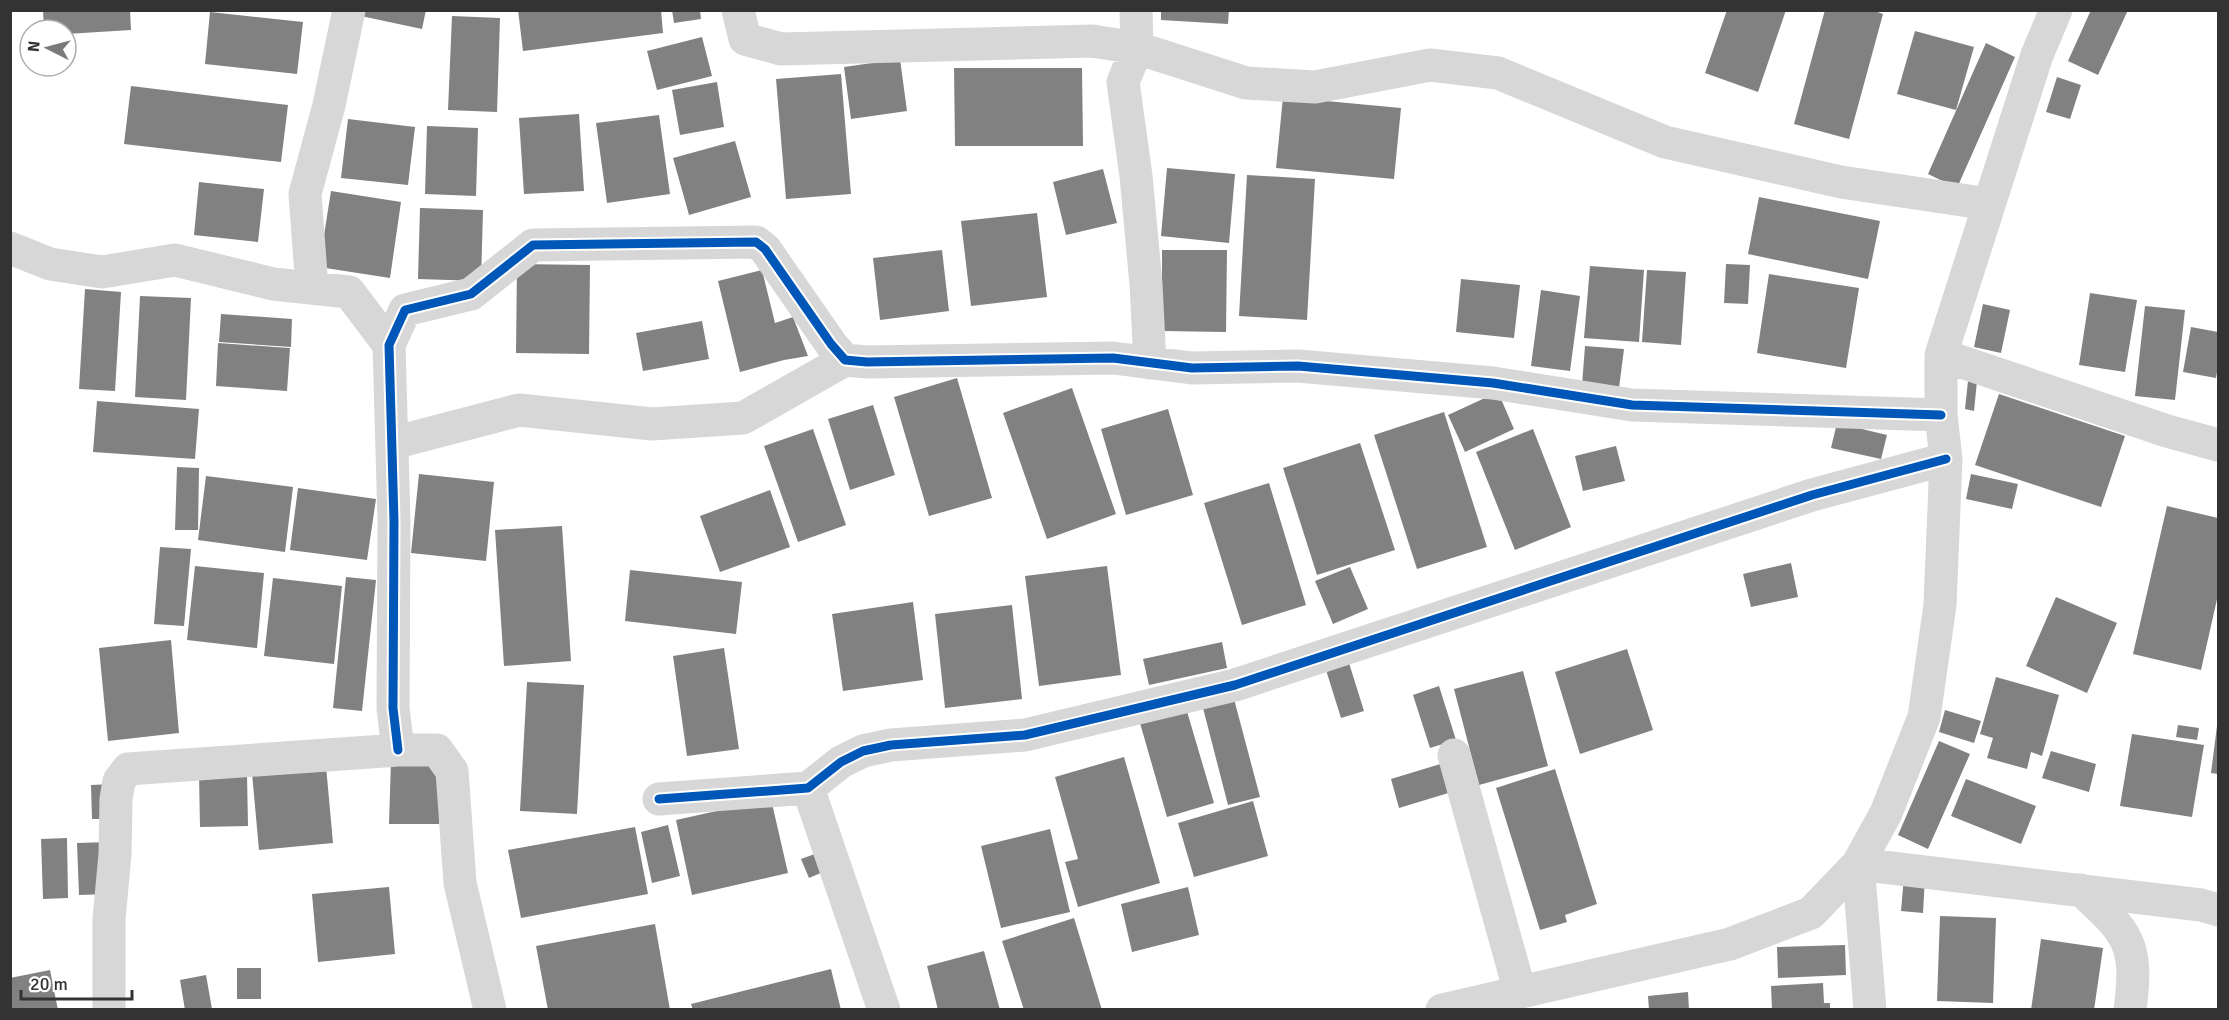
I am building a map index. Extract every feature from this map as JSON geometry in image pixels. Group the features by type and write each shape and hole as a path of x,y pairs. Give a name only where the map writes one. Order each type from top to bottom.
{"street":[{"path":"312,288 305,194 329,105 348,10"},
{"path":"738,10 745,39 781,49 1092,40 1137,48 1246,83 1315,87 1430,65 1498,73 1665,142 1841,182 1989,204"},
{"path":"1136,10 1137,48 1123,82 1136,176 1146,284 1150,363"},
{"path":"1442,1010 1730,944 1811,914 1858,864 1886,813 1924,717 1940,605 1946,459 1941,415 1941,355 2037,55 2056,10"},
{"path":"398,750 393,708 393,443 389,345 405,310 471,294 533,245 756,242 765,249 831,344 845,360"},
{"path":"10,248 50,264 102,272 176,260 273,284 349,292 389,345"},
{"path":"1941,355 2167,431 2218,445"},
{"path":"393,443 519,410 652,424 742,417 845,360 867,362 1113,358 1192,368 1298,366 1493,383 1632,405 1941,415"},
{"path":"659,799 808,788 841,762 863,751 891,745 1025,735 1235,685 1812,495 1946,459"},
{"path":"109,1010 109,919 115,854 116,799 119,781 128,769 398,750 437,750 452,771 460,883 490,1010"},
{"path":"1454,755 1520,992"},
{"path":"808,788 884,1010"},
{"path":"1858,864 2201,905 2218,910"},
{"path":"1858,864 1870,1010"},
{"path":"2081,890 2112,919 2128,941 2134,978 2130,1010"}],"building":[{"path":"43,10 130,10 131,30 78,33 78,18 43,18"},
{"path":"362,10 426,10 422,29 361,16"},
{"path":"518,10 661,10 663,33 523,51"},
{"path":"672,10 700,10 701,19 674,23"},
{"path":"1161,10 1229,10 1228,24 1161,20"},
{"path":"1727,10 1786,10 1758,92 1705,73"},
{"path":"1825,10 1872,10 1883,14 1849,139 1794,124"},
{"path":"2091,10 2128,10 2098,75 2068,61"},
{"path":"210,12 303,22 297,74 205,64"},
{"path":"452,16 500,18 497,112 448,110"},
{"path":"1915,31 1974,47 1956,110 1897,94"},
{"path":"702,37 712,76 657,90 647,51"},
{"path":"1986,43 2015,57 1957,188 1928,174"},
{"path":"900,59 907,111 851,119 844,67"},
{"path":"954,68 1082,68 1083,146 955,146"},
{"path":"841,74 851,194 786,199 776,79"},
{"path":"2057,77 2081,85 2070,119 2046,112"},
{"path":"717,82 724,127 680,135 672,90"},
{"path":"131,86 288,105 281,162 124,144"},
{"path":"1283,97 1401,108 1394,179 1276,168"},
{"path":"579,114 584,191 524,194 519,118"},
{"path":"659,115 670,194 607,203 596,123"},
{"path":"348,119 415,127 408,185 341,178"},
{"path":"427,126 478,128 476,196 425,194"},
{"path":"735,141 751,197 689,215 673,158"},
{"path":"1167,168 1235,174 1229,243 1161,236"},
{"path":"1103,169 1117,223 1066,235 1053,182"},
{"path":"1247,175 1315,179 1307,320 1239,316"},
{"path":"199,182 264,189 258,242 194,235"},
{"path":"331,191 401,202 390,278 319,267"},
{"path":"1759,197 1880,221 1868,279 1748,254"},
{"path":"420,208 483,210 481,281 418,279"},
{"path":"1037,213 1047,297 971,306 961,221"},
{"path":"942,250 949,311 880,320 873,258"},
{"path":"1162,250 1227,250 1226,332 1162,331"},
{"path":"517,264 590,265 589,354 516,353"},
{"path":"1726,264 1750,265 1748,304 1724,303"},
{"path":"1590,266 1644,270 1639,342 1584,338"},
{"path":"762,270 775,323 793,317 808,356 740,372 718,281"},
{"path":"1647,270 1686,272 1681,345 1642,342"},
{"path":"1769,274 1859,288 1846,368 1757,353"},
{"path":"1461,279 1520,285 1514,338 1456,332"},
{"path":"85,289 121,292 115,391 79,389"},
{"path":"1541,290 1580,296 1570,371 1531,366"},
{"path":"2090,293 2137,300 2125,372 2079,365"},
{"path":"140,296 191,298 186,400 135,397"},
{"path":"1983,304 2010,310 2001,353 1974,347"},
{"path":"2145,306 2185,310 2175,400 2135,396"},
{"path":"221,314 292,319 291,347 219,342"},
{"path":"702,321 709,359 643,371 636,333"},
{"path":"2191,327 2218,332 2216,378 2183,372"},
{"path":"218,343 290,348 287,391 216,386"},
{"path":"1585,346 1624,349 1619,388 1582,385"},
{"path":"957,378 992,498 929,516 894,397"},
{"path":"1968,381 1977,381 1974,411 1965,409"},
{"path":"1072,388 1116,514 1047,539 1003,413"},
{"path":"1498,392 1514,429 1465,452 1448,415"},
{"path":"1999,394 2125,436 2101,507 1975,465"},
{"path":"97,401 199,409 195,459 93,452"},
{"path":"873,405 895,475 850,490 828,419"},
{"path":"1168,409 1193,495 1126,515 1101,429"},
{"path":"1444,412 1487,547 1417,569 1374,435"},
{"path":"1837,423 1887,435 1881,459 1831,448"},
{"path":"813,429 846,525 798,542 764,446"},
{"path":"1533,429 1571,527 1515,550 1476,452"},
{"path":"1360,443 1395,550 1317,575 1283,468"},
{"path":"1616,446 1625,481 1583,491 1575,456"},
{"path":"177,467 199,468 198,530 175,530"},
{"path":"419,474 494,482 486,561 411,553"},
{"path":"1971,474 2018,484 2012,509 1966,499"},
{"path":"206,476 293,487 285,552 198,540"},
{"path":"1269,483 1306,605 1242,625 1204,503"},
{"path":"298,488 376,499 367,560 290,550"},
{"path":"770,490 790,547 720,572 700,516"},
{"path":"2167,506 2218,518 2218,595 2201,670 2133,654"},
{"path":"562,526 571,661 504,666 495,530"},
{"path":"160,547 191,549 184,626 154,624"},
{"path":"1791,563 1798,597 1751,607 1743,574"},
{"path":"195,566 264,573 257,648 187,640"},
{"path":"1107,566 1121,675 1039,686 1025,576"},
{"path":"1350,567 1368,609 1333,624 1315,581"},
{"path":"630,570 742,582 736,634 625,621"},
{"path":"346,577 376,580 362,711 333,708"},
{"path":"273,578 342,586 334,664 264,656"},
{"path":"2056,597 2117,623 2087,693 2026,666"},
{"path":"913,602 923,680 843,691 832,614"},
{"path":"1012,605 1022,699 945,708 935,614"},
{"path":"171,640 179,733 108,741 99,648"},
{"path":"1222,642 1227,668 1149,685 1143,659"},
{"path":"724,648 739,749 687,756 673,656"},
{"path":"1627,649 1653,730 1580,754 1555,672"},
{"path":"1349,663 1364,711 1341,718 1326,670"},
{"path":"1523,671 1548,766 1479,785 1454,689"},
{"path":"1996,677 2059,695 2042,756 2031,752 2027,769 1987,758 1993,738 1980,734"},
{"path":"527,682 584,685 577,814 520,811"},
{"path":"1439,686 1456,740 1430,748 1413,695"},
{"path":"1234,699 1260,797 1228,805 1203,708"},
{"path":"1186,708 1214,803 1167,817 1140,723"},
{"path":"1945,710 1981,721 1974,743 1939,732"},
{"path":"2178,725 2199,728 2197,740 2176,737"},
{"path":"2218,726 2218,774 2211,773"},
{"path":"2132,734 2204,745 2192,817 2120,806"},
{"path":"1939,741 1970,754 1928,849 1898,835"},
{"path":"2051,751 2096,764 2089,792 2042,778"},
{"path":"1124,757 1160,883 1078,907 1065,862 1078,859 1055,777"},
{"path":"391,761 440,762 439,824 389,824"},
{"path":"1447,762 1455,791 1399,808 1391,779"},
{"path":"326,766 333,843 259,850 252,773"},
{"path":"1555,769 1597,904 1565,915 1567,922 1540,930 1496,788"},
{"path":"199,774 247,774 248,826 200,827"},
{"path":"1966,779 2036,806 2021,844 1951,816"},
{"path":"114,784 114,819 92,819 91,785"},
{"path":"771,799 788,873 692,895 676,820"},
{"path":"1253,801 1268,856 1194,877 1178,823"},
{"path":"668,825 680,876 652,883 641,832"},
{"path":"635,827 648,894 521,918 508,850"},
{"path":"1050,829 1070,912 1001,928 981,846"},
{"path":"67,838 68,898 43,899 41,839"},
{"path":"109,842 110,894 79,895 77,843"},
{"path":"823,851 830,869 809,878 801,859"},
{"path":"1904,877 1925,878 1923,913 1901,911"},
{"path":"389,887 395,954 318,962 312,894"},
{"path":"1188,887 1199,935 1132,952 1121,904"},
{"path":"1940,916 1996,918 1993,1003 1937,1001"},
{"path":"1074,918 1102,1010 1024,1010 1002,941"},
{"path":"655,924 670,1010 548,1010 536,946"},
{"path":"2041,939 2103,948 2094,1010 2031,1010"},
{"path":"1845,945 1846,975 1778,978 1777,947"},
{"path":"984,951 1000,1010 938,1010 927,966"},
{"path":"237,968 261,968 261,999 237,999"},
{"path":"831,969 841,1010 693,1010 691,1004"},
{"path":"50,970 58,1010 10,1010 10,978"},
{"path":"206,975 212,1009 185,1010 180,980"},
{"path":"1823,983 1824,1003 1830,1003 1830,1010 1772,1010 1771,986"},
{"path":"1688,992 1689,1010 1649,1010 1648,996"}],"cycle path":[{"path":"398,750 393,708 394,521 389,345 405,310 471,294 533,245 756,242 765,249 831,344 845,360 867,362 1113,358 1192,368 1298,366 1493,383 1632,405 1941,415"},
{"path":"659,799 808,788 841,762 863,751 891,745 1025,735 1235,685 1812,495 1946,459"}]}
